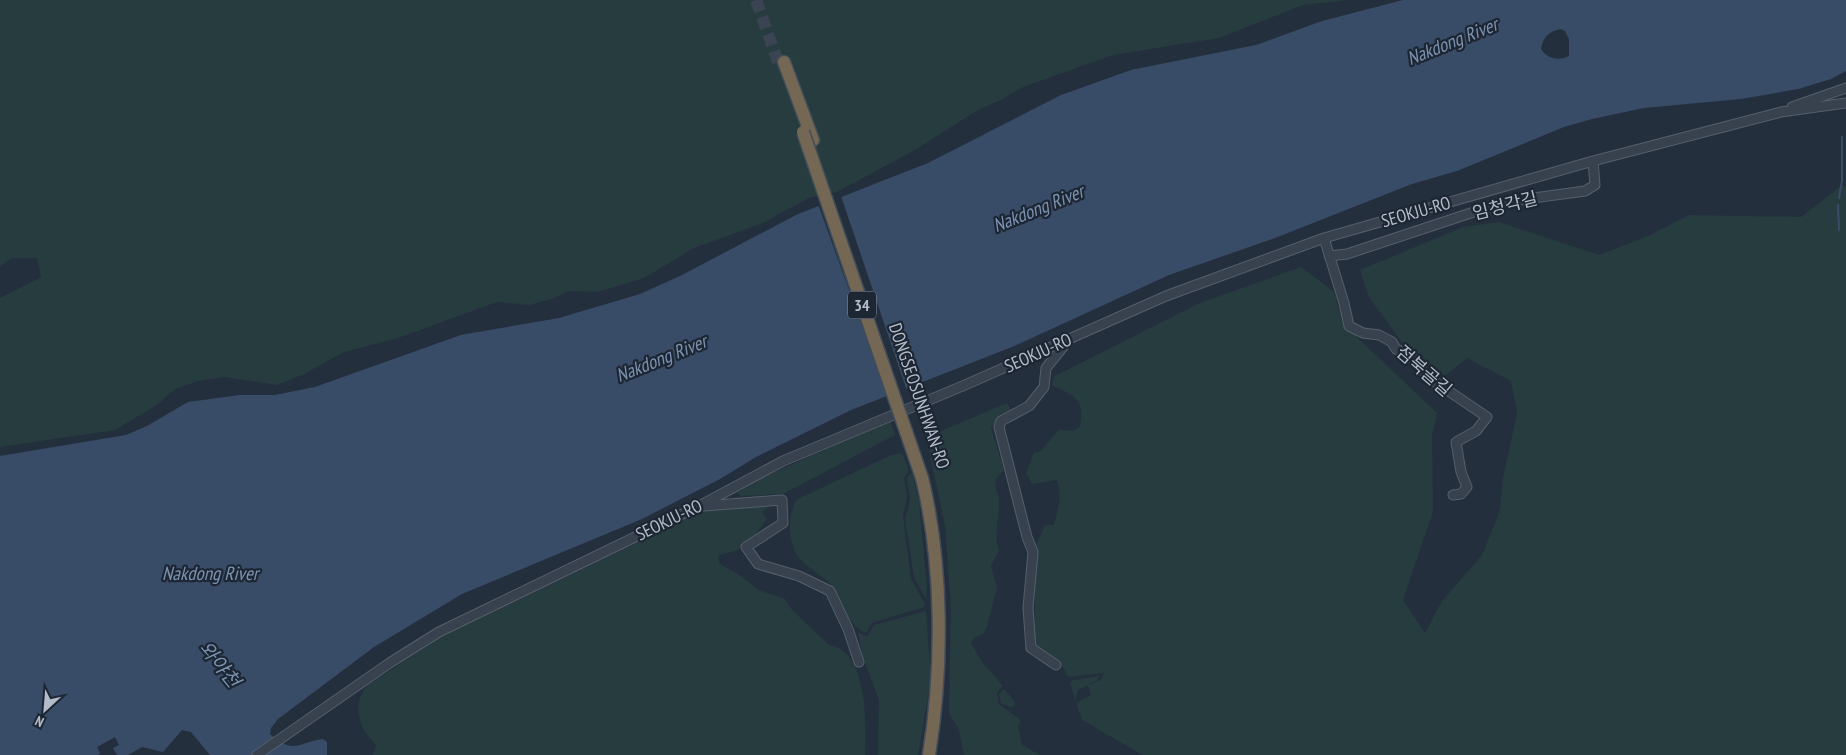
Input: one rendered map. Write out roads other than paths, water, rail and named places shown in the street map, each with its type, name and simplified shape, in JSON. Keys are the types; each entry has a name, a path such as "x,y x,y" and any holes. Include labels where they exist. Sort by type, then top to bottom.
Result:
{"highway":[{"name":"DONGSEOSUNHWAN-RO","path":"782,64 925,478 942,559 946,659 942,722 936,755"},
{"name":"DONGSEOSUNHWAN-RO","path":"925,478 932,524 938,662 929,755"}],"street":[{"path":"1781,112 1846,88"},
{"name":"SEOKJU-RO","path":"257,755 439,632 699,506 783,462 1069,340 1190,286 1324,238 1593,161 1781,112 1846,103"},
{"name":"임청각길","path":"1329,256 1347,254 1504,202 1585,190 1595,185 1593,161"},
{"name":"점북골길","path":"1324,238 1349,326 1362,333 1379,335 1392,342 1396,349 1409,354 1428,377 1487,417 1476,431 1456,442 1461,472 1467,487 1462,494 1453,494"},
{"path":"1056,666 1031,648 1028,608 1033,552 998,426 1001,421 1029,406 1044,387 1046,368 1069,340"},
{"path":"699,506 782,500 783,523 746,547 758,564 799,576 830,591 848,629 859,662"}],"water":[{"name":"Nakdong River","path":"1403,0 1846,0 1846,71 1831,79 1798,89 1741,99 1644,108 1564,127 1457,171 1412,184 1275,238 1169,275 1012,347 851,410 756,457 720,479 642,519 462,594 374,647 278,719 271,728 270,734 291,746 323,739 327,742 327,755 210,755 191,732 182,730 163,752 142,747 128,755 0,755 0,456 126,435 147,426 188,402 240,395 275,395 315,387 461,335 559,318 640,294 680,276 798,214 928,163 1061,95 1131,70 1256,45 1322,21","holes":["1557,30 1565,31 1569,39 1569,56 1557,59 1546,55 1541,49 1545,38"]}],"waterway":[{"path":"1839,198 1842,181 1842,137"},
{"path":"1838,205 1839,230"}],"tunnel":[{"path":"756,0 779,65"}],"water label":[{"name":"와야천","path":"220,664"}]}
